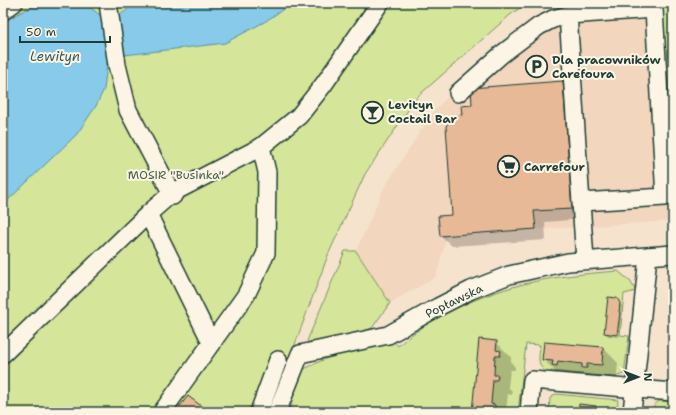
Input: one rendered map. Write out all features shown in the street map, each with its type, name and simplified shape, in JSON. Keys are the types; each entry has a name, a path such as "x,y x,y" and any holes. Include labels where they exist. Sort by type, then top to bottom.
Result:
{"street":[{"path":"3,11 14,3"},
{"path":"3,354 148,214 172,195 261,147 299,116 324,84 380,3"},
{"path":"108,6 117,65 128,110 172,195"},
{"path":"458,93 502,54 539,26 553,19 568,15 654,9 667,121 669,191 665,197 581,202"},
{"path":"568,15 585,260"},
{"path":"162,412 246,295 266,253 267,172 261,147"},
{"path":"148,214 212,344"},
{"name":"Popławska","path":"277,412 300,354 388,335 464,294 509,276 568,262 673,254"},
{"path":"632,412 648,256"},
{"path":"259,412 278,360"},
{"path":"529,412 532,380 673,392"}],"shaded area":[{"path":"558,3 673,3 673,221 447,235 436,277 390,303 356,251 384,188 432,113 477,67 520,29"}],"green space":[{"name":"MOSiR \"Businka\"","path":"3,3 527,3 510,15 417,97 365,174 328,255 270,412 3,412"},
{"path":"659,3 673,3 673,113 665,106"},
{"path":"345,251 356,251 390,303 372,328 331,343 311,344 307,341"},
{"path":"618,271 630,281 636,291 624,294 620,335 629,336 624,374 614,377 551,371 550,374 540,365 540,345 526,344 518,412 291,412 292,400 304,369 325,359 391,338 398,346 429,323 447,313 504,289 551,278"},
{"path":"556,394 618,400 617,412 549,412 550,398"},
{"path":"659,401 673,402 673,412 654,412 654,405"}],"water":[{"name":"Lewityn","path":"42,3 80,3 91,8 104,18 124,12 131,3 292,3 266,21 225,43 108,57 104,89 96,106 77,134 3,205 3,23 21,12"}],"building":[{"name":"Carrefour","path":"563,81 572,209 534,211 536,229 440,236 438,216 452,215 446,126 454,116 462,115 461,106 472,105 471,88"},
{"path":"608,297 617,298 620,303 617,335 604,333"},
{"path":"479,339 497,341 496,350 501,351 500,356 495,356 494,375 498,375 497,380 493,380 491,404 495,405 495,410 490,409 490,412 472,412"},
{"path":"544,342 603,347 602,365 587,364 587,368 582,368 582,364 558,361 557,366 552,365 553,361 542,360"},
{"path":"188,396 209,412 164,412 173,400 180,406"},
{"path":"579,404 596,406 595,412 578,412"}],"place":[{"name":"Dla pracowników Carefoura","path":"536,67"},
{"name":"Levityn Coctail Bar","path":"372,112"},
{"name":"Carrefour","path":"509,167"}]}
